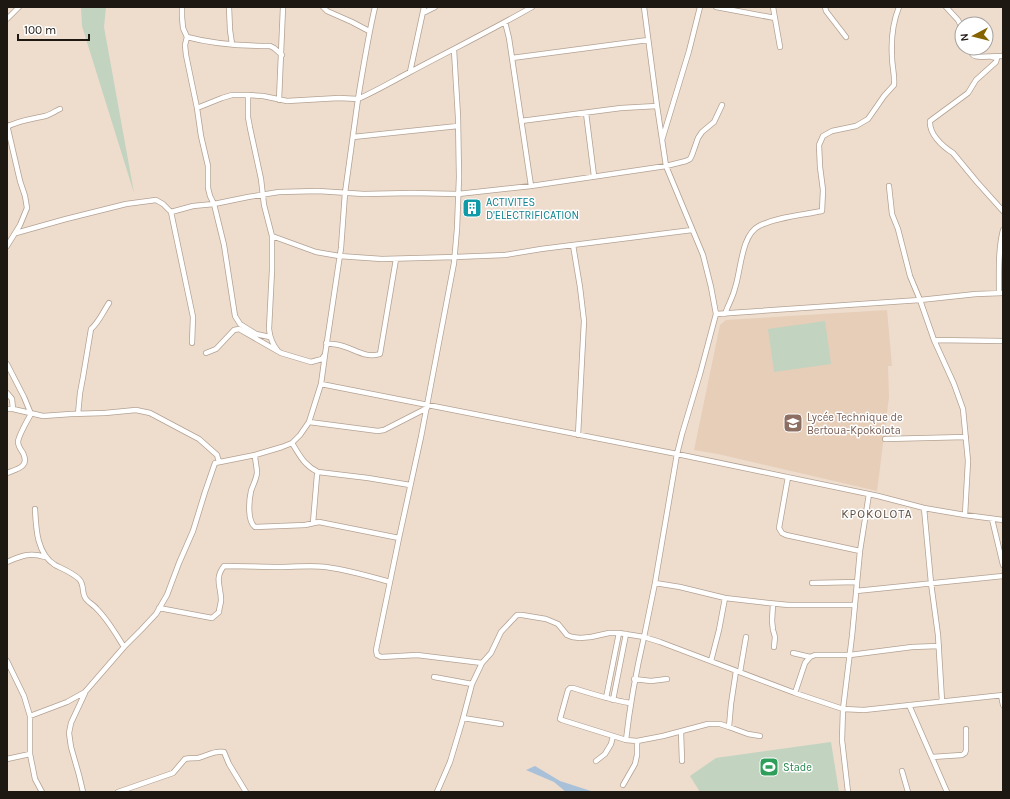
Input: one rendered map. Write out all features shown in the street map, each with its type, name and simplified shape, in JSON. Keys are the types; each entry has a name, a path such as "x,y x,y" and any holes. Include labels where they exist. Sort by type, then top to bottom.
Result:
{"street":[{"path":"7,19 19,7"},
{"path":"182,7 183,28 187,37 186,55 208,166 208,188 214,204 224,245 235,316 240,324 256,334 270,336"},
{"path":"229,7 232,44"},
{"path":"279,100 283,7"},
{"path":"323,7 327,11 352,22 369,32"},
{"path":"83,792 80,775 71,747 69,733 71,723 85,692 124,647 156,614 167,595 193,531 215,463 282,447 292,443 309,422 321,384 339,256 345,193 358,99 369,32 375,7"},
{"path":"410,72 424,7"},
{"path":"423,13 435,7"},
{"path":"197,108 227,96 263,96 287,101 339,98 358,99 377,91 531,7"},
{"path":"626,740 634,679 656,583 677,454 716,314 712,287 703,255 666,166 656,106 644,7"},
{"path":"662,142 690,52 700,7"},
{"path":"716,7 775,18"},
{"path":"774,7 780,47"},
{"path":"825,7 826,11 846,37"},
{"path":"725,314 736,286 746,242 752,231 758,226 774,220 822,211 823,190 819,145 823,136 832,131 856,126 868,119 884,96 894,86 892,56 893,34 899,7"},
{"path":"946,7 954,16"},
{"path":"505,22 512,58 531,186"},
{"path":"187,37 201,41 270,46 282,55"},
{"path":"512,58 648,40"},
{"path":"454,50 458,126 458,194 455,257 427,406 376,650 377,655 381,657 417,655 482,663"},
{"path":"975,56 1003,56"},
{"path":"992,57 997,58 996,62 976,80 968,93 930,121 930,126 934,136 948,150 953,152 1003,211"},
{"path":"248,95 249,122 261,179 264,204 272,236 269,329 273,345 278,351"},
{"path":"170,212 193,206 214,204 279,192 458,194 531,186 666,166 690,159 698,138 702,132 714,122 722,105"},
{"path":"521,121 621,108 656,106"},
{"path":"7,246 16,233 27,208 7,126 46,116 60,109"},
{"path":"586,113 594,176"},
{"path":"353,137 458,126"},
{"path":"889,186 892,214 898,229 910,276 934,340 954,384 963,409 968,461 965,515"},
{"path":"16,233 126,204 156,200 163,204 170,212 192,317 192,343"},
{"path":"272,236 316,252 339,256 396,259 505,255 692,230"},
{"path":"716,314 1001,293 1000,258 1003,230"},
{"path":"573,245 584,321 578,435"},
{"path":"326,343 339,345 364,354 380,354 396,259"},
{"path":"78,414 91,329 109,303"},
{"path":"206,353 216,349 234,330 239,329 281,353 311,362 322,359 325,355"},
{"path":"934,340 1003,341"},
{"path":"7,364 31,414 18,442 24,455 24,465 21,468 7,473"},
{"path":"321,384 677,454 869,494 924,508 1003,520"},
{"path":"7,392 12,399 13,409"},
{"path":"309,422 378,431 384,430 427,406"},
{"path":"7,409 43,416 105,414 136,410 150,413 199,439 217,455 219,462"},
{"path":"885,439 966,437"},
{"path":"292,443 302,461 318,472 410,485"},
{"path":"255,454 257,474 249,502 250,520 252,525 255,527 306,525 319,522 399,538"},
{"path":"313,523 318,472"},
{"path":"788,477 779,528 782,533 860,551"},
{"path":"848,792 842,740 843,709 860,551 869,494"},
{"path":"924,508 939,646 942,701"},
{"path":"35,509 37,531 45,557"},
{"path":"992,519 1003,565"},
{"path":"7,562 24,554 40,555 79,579 82,583 85,598 97,609 124,647"},
{"path":"159,608 212,618 219,612 221,599 218,582 220,572 224,566 325,567 353,572 390,582"},
{"path":"856,591 1003,576"},
{"path":"812,583 857,582"},
{"path":"656,583 726,598 773,604 855,605"},
{"path":"711,661 726,598"},
{"path":"773,604 772,622 775,637 774,647"},
{"path":"437,792 450,762 472,684 482,663 491,653 501,632 517,615 546,618 558,624 567,635 572,637 591,637 609,633 644,637 795,693 843,709 864,710 1002,695 1003,705"},
{"path":"606,698 619,633"},
{"path":"613,700 626,634"},
{"path":"729,727 730,704 746,637"},
{"path":"792,653 810,656 818,654 850,655 912,647 939,646"},
{"path":"795,693 805,663 810,656"},
{"path":"8,665 24,696 30,716 30,754 36,779 42,792"},
{"path":"434,677 472,684"},
{"path":"634,679 651,681 668,680"},
{"path":"630,703 613,700 570,688 568,690 560,719 591,730 626,740 637,741 681,732 708,724 720,724 748,734 760,736"},
{"path":"30,716 67,702 85,692"},
{"path":"909,705 947,792"},
{"path":"463,718 500,724"},
{"path":"932,757 965,753 966,729"},
{"path":"681,732 682,761"},
{"path":"596,761 605,754 611,744 613,736"},
{"path":"623,785 635,764 637,755 637,741"},
{"path":"118,792 173,773 185,759 197,758 209,753 222,751 226,755 229,764 246,792"},
{"path":"7,759 30,754"},
{"path":"902,771 908,792"}],"shaded area":[{"name":"Lycée Technique de Bertoua-Kpokolota","path":"887,310 892,366 888,366 889,397 877,491 718,454 694,450 720,325 726,320"}],"green space":[{"path":"81,7 106,7 104,27 134,193 82,26"},
{"path":"825,321 831,364 774,372 768,329"},
{"name":"Stade","path":"831,742 839,792 700,792 690,776 716,758"}],"water":[{"path":"535,766 560,781 594,792 566,792 554,782 526,770"}],"place":[{"name":"ACTIVITES D'ELECTRIFICATION","path":"472,208"},
{"name":"Lycée Technique de Bertoua-Kpokolota","path":"793,423"},
{"name":"Stade","path":"769,767"}],"district":[{"name":"KPOKOLOTA","path":"877,514"}]}
